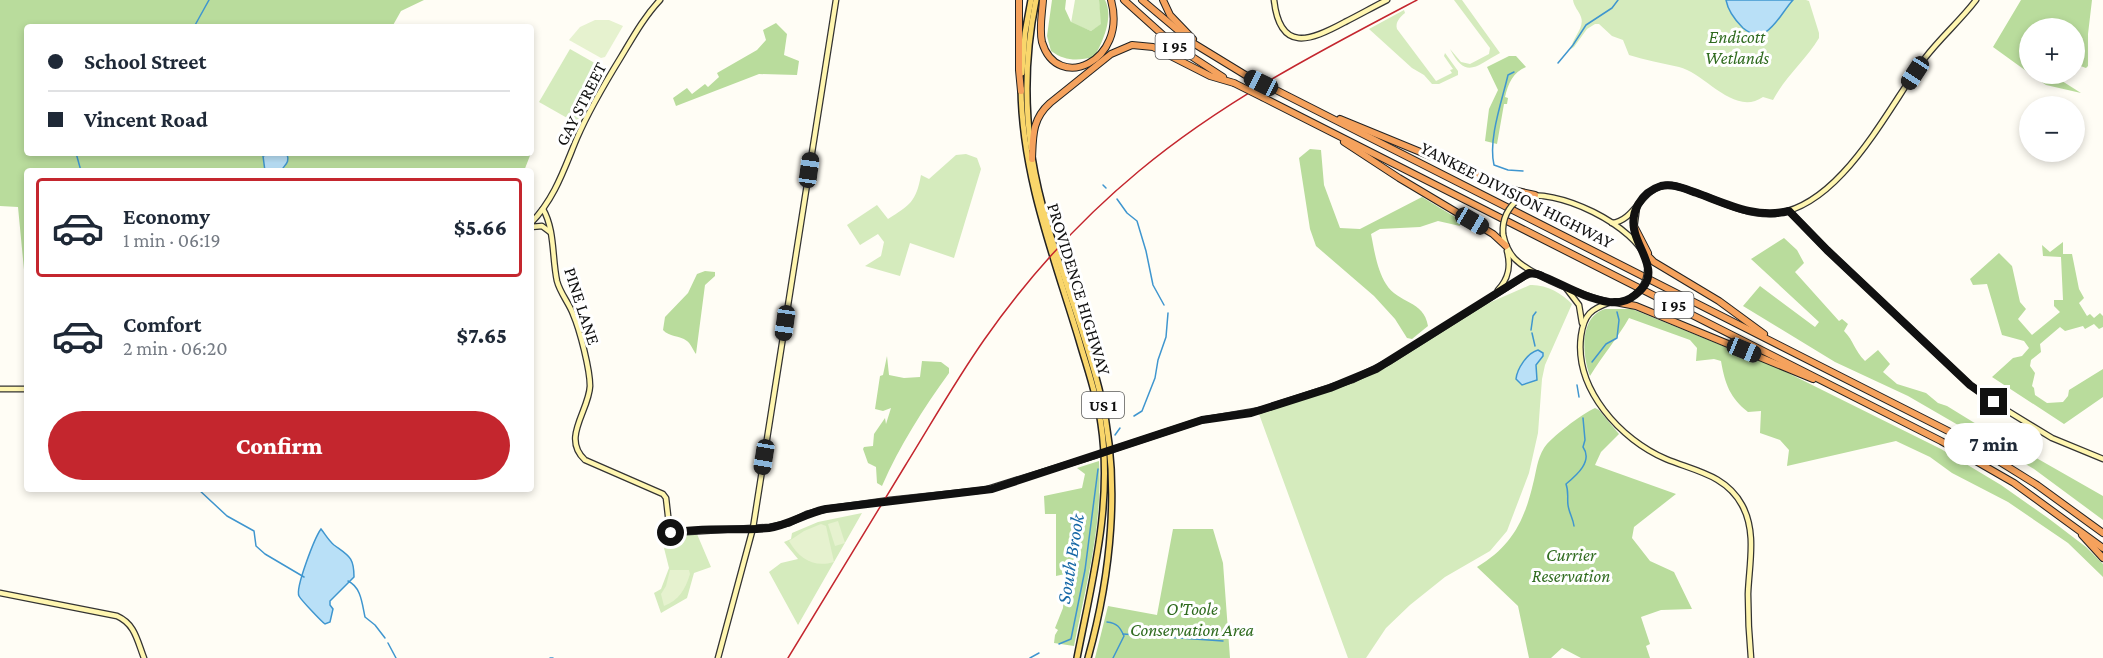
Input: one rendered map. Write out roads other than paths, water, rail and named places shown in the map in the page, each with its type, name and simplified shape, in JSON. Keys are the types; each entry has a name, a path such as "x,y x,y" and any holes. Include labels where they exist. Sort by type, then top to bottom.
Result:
{"highway":[{"path":"1019,0 1019,70 1022,91"},
{"path":"1043,0 1041,30 1044,47 1057,62 1076,67 1096,60 1108,43 1114,22 1111,0"},
{"name":"YANKEE DIVISION HIGHWAY","path":"1124,0 1174,45 1203,65 1973,459 2014,483 2103,548"},
{"name":"YANKEE DIVISION HIGHWAY","path":"1142,0 1201,49 1247,76 1929,421 1982,450 2054,496 2103,533"},
{"path":"1163,0 1170,15 1201,49"},
{"name":"US 1","path":"1032,159 1033,128 1040,112 1119,49 1136,44 1153,47 1210,76 1234,82"},
{"path":"1325,115 1353,123 1383,138 1513,190 1534,195"},
{"path":"1332,132 1399,178 1491,232 1506,247"},
{"path":"1634,226 1649,254 1659,264"},
{"path":"1643,251 1659,264 1723,304 1773,342"},
{"path":"1613,302 1639,307 1800,375 1831,385"},
{"path":"2076,527 2103,558"}],"main road":[{"name":"GAY STREET","path":"534,221 561,179 577,138 595,102 639,27 660,0"},
{"path":"718,658 753,528 836,0"},
{"name":"PROVIDENCE HIGHWAY","path":"1030,0 1023,48 1024,138 1033,187 1090,376 1102,430 1105,465 1100,535 1077,658"},
{"name":"PROVIDENCE HIGHWAY","path":"1036,0 1030,34 1027,76 1032,159 1043,206 1097,382 1107,428 1110,463 1108,562 1102,602 1088,658"},
{"path":"1274,0 1277,18 1283,29 1297,38 1311,39 1387,0"},
{"path":"1612,223 1623,219 1655,189 1668,185 1756,213 1773,214 1806,204 1826,189 1862,153 1923,60 1976,0"},
{"path":"1491,297 1503,285 1508,275 1509,264 1503,223 1506,215 1520,198 1534,195 1568,202 1612,223 1643,251"},
{"path":"1582,328 1592,310 1629,299 1644,285 1647,262 1634,226 1635,211 1639,202"},
{"name":"PINE LANE","path":"543,209 551,233 557,281 575,318 590,375 588,399 575,434 579,453 585,460 659,491 666,498 669,532 753,528"},
{"path":"1789,211 1970,385 2052,438 2103,459"},
{"path":"534,225 544,227 551,233"},
{"path":"1506,247 1518,262 1541,275 1563,286 1613,302"},
{"path":"753,528 783,525 807,514 832,508 992,489 1202,420 1261,410 1352,380 1390,361 1528,274 1541,275"},
{"path":"1563,286 1573,295 1579,305 1582,328 1580,353 1585,374 1599,401 1614,421 1629,436 1652,452 1706,472 1721,481 1742,503 1750,529 1748,610 1751,658"},
{"path":"0,389 24,389"},
{"path":"0,592 117,616 128,621 133,628 144,658"},
{"path":"1088,598 1102,602"}],"water":[{"path":"1726,0 1793,0 1772,27 1759,34 1751,33 1740,25 1730,12"},
{"path":"263,156 288,156 283,168 265,168"},
{"path":"1565,214 1596,229 1598,235 1592,236 1560,221 1560,215"},
{"path":"1538,350 1543,353 1543,356 1536,365 1537,380 1522,385 1516,379 1518,371 1526,358"},
{"path":"321,529 332,543 350,558 354,570 354,577 330,601 333,609 330,622 325,624 299,596 306,562"}],"waterway":[{"path":"196,24 209,0"},
{"path":"1558,63 1586,25 1612,8 1618,0"},
{"path":"1514,72 1508,75 1499,108 1494,132 1493,155 1494,165 1508,170 1523,171"},
{"path":"77,156 80,168"},
{"name":"South Brook","path":"1103,185 1106,188"},
{"name":"South Brook","path":"1117,199 1127,213 1137,221 1153,285 1164,305"},
{"path":"1531,330 1533,316 1536,312"},
{"path":"1592,362 1606,344 1617,338 1619,320 1617,312"},
{"name":"South Brook","path":"1134,416 1142,411 1155,378 1166,337 1168,313"},
{"path":"1532,333 1535,346"},
{"path":"1577,385 1579,397"},
{"path":"1574,526 1566,484 1579,472 1585,462 1583,418"},
{"name":"South Brook","path":"1115,435 1120,428"},
{"name":"South Brook","path":"1059,644 1071,639 1085,570 1098,469"},
{"path":"201,492 227,516 254,531 256,546 265,554 304,577"},
{"path":"348,581 358,591 365,617 385,638"},
{"path":"1107,622 1118,626 1124,636 1113,658"},
{"path":"1123,634 1223,641"},
{"path":"388,643 396,658"},
{"name":"South Brook","path":"1030,658 1039,653"}],"railway":[{"path":"788,658 974,355 1018,294 1076,229 1139,171 1204,122 1273,78 1417,0"}],"park label":[{"name":"Endicott Wetlands","path":"1737,47"},
{"name":"Currier Reservation","path":"1571,565"},
{"name":"O'Toole Conservation Area","path":"1192,619"}]}
